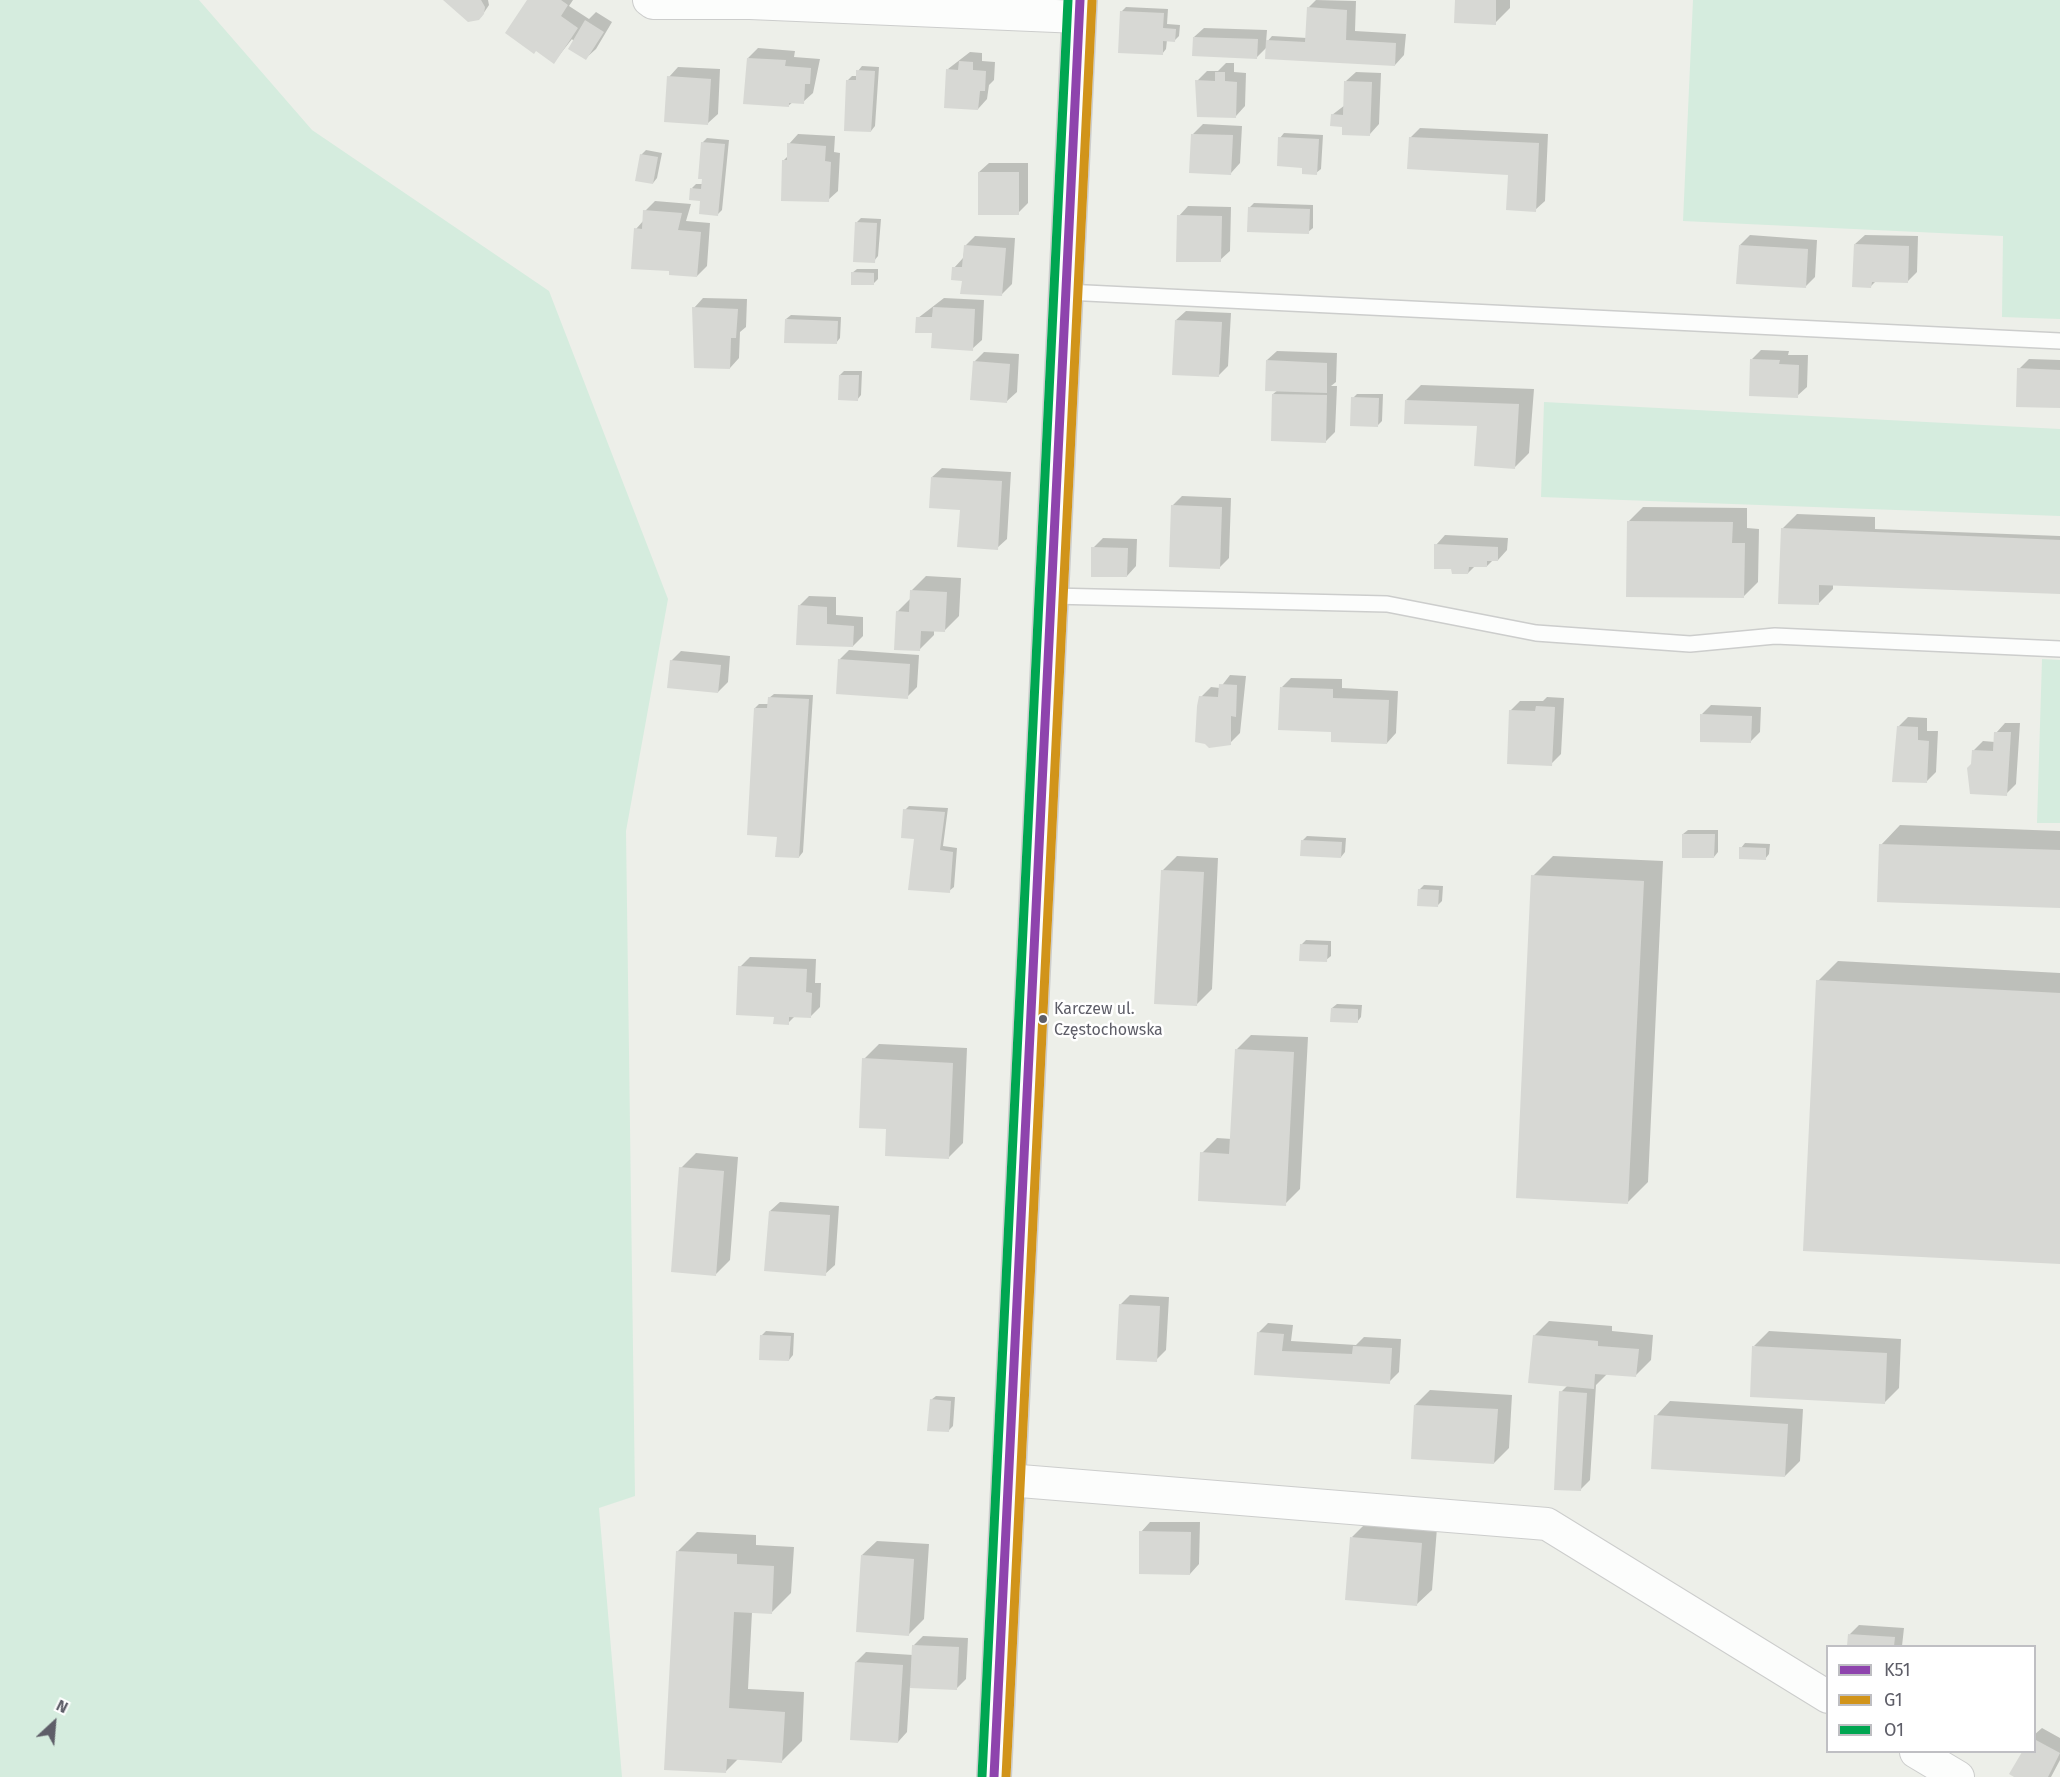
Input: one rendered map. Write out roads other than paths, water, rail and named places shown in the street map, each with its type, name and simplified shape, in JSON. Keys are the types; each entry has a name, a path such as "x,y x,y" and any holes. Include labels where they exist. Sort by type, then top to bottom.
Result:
{"main road":[{"path":"994,1777 1080,9"}],"street":[{"path":"649,0 653,3 750,1 1080,9"},
{"path":"1008,1480 1547,1524 1826,1696"},
{"path":"1919,1753 1958,1777"}],"lane":[{"path":"1066,292 2060,341"},
{"path":"1052,596 1387,604 1536,633 1690,644 1775,636 2060,649"}],"place":[{"name":"Karczew ul. Częstochowska","path":"1043,1019"}]}
